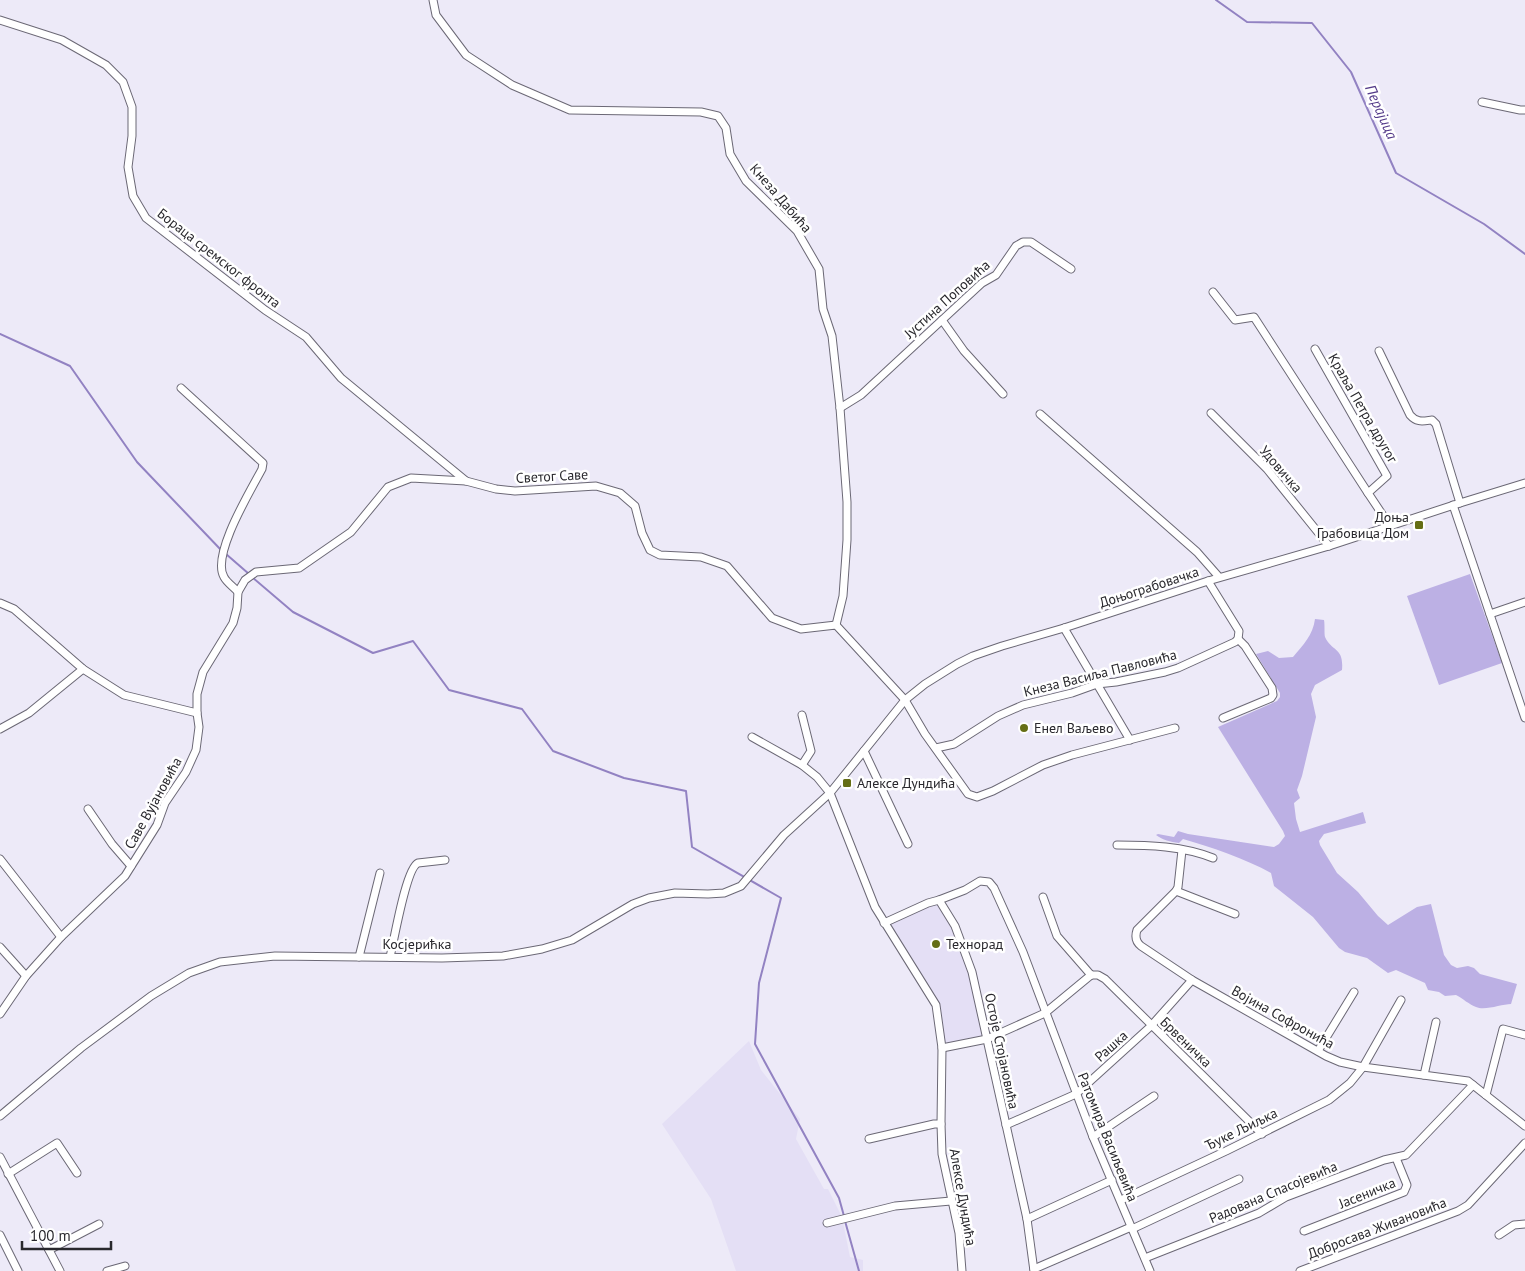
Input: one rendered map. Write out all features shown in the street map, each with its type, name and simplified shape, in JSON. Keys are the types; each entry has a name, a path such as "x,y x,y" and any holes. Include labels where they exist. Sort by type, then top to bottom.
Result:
{"street":[{"name":"Кнеза Дабића","path":"433,0 436,15 466,55 512,85 570,110 701,112 718,116 726,128 730,154 746,181 796,231 819,269 823,309 832,336 840,408 847,502 847,540 843,596 836,625"},
{"name":"Бораца сремског фронта","path":"0,20 62,40 106,65 123,82 132,107 132,136 128,167 133,196 146,218 265,310 306,337 341,378 466,481"},
{"path":"1482,102 1525,110"},
{"name":"Јустина Поповића","path":"840,408 861,395 982,284 996,275 1016,246 1023,242 1031,242 1071,269"},
{"path":"1213,292 1235,320 1254,317 1390,526"},
{"path":"942,320 964,351 1003,394"},
{"name":"Краља Петра другог","path":"1314,349 1387,476 1368,493"},
{"path":"1379,351 1410,415 1414,420 1432,420 1436,424 1457,504 1490,614 1525,718"},
{"path":"180,388 263,463 262,469 244,501 222,557 221,565 224,577 238,592"},
{"name":"Удовичка","path":"1211,413 1267,469 1329,546"},
{"path":"1040,414 1196,552 1219,577"},
{"name":"Светог Саве","path":"256,572 299,568 351,532 388,487 411,478 466,481 496,489 515,491 596,486 620,493 634,506 642,533 650,550 660,555 702,557 727,566 772,618 801,628 836,625"},
{"name":"Доњограбовачка","path":"830,793 905,700 942,673 973,656 1208,580 1329,546 1525,484"},
{"name":"Саве Вујановића","path":"0,1014 26,976 61,937 125,876 157,826 165,802 186,772 196,750 199,727 197,694 203,672 233,624 238,592 244,580 256,572"},
{"path":"1208,580 1238,631 1238,639 1245,646 1272,688 1273,695 1271,698 1224,718"},
{"path":"1490,614 1525,602"},
{"path":"0,603 14,609 83,669 124,695 197,713"},
{"path":"836,625 905,700 925,734 968,794 974,797 993,791 1043,764 1176,728"},
{"path":"1064,628 1130,740"},
{"name":"Кнеза Васиља Павловића","path":"936,748 954,744 1012,709 1072,693 1097,684 1116,682 1178,668 1226,647 1238,639"},
{"path":"0,729 29,713 83,669"},
{"path":"802,715 811,752 802,765"},
{"path":"1116,743 1121,724"},
{"path":"752,737 802,765 817,777 830,793"},
{"path":"864,751 908,844"},
{"name":"Косјерићка","path":"0,1116 81,1048 151,996 189,974 220,962 275,956 503,956 542,950 572,940 633,904 649,898 675,894 724,893 741,886 784,835 830,793"},
{"name":"Алексе Дундића","path":"830,793 867,889 884,923 936,1004 942,1048 942,1154 959,1233 962,1271"},
{"path":"88,809 112,844 131,866"},
{"path":"1117,845 1151,845 1196,851 1213,858"},
{"path":"1182,850 1179,883 1176,891 1235,914"},
{"path":"0,859 61,937"},
{"path":"390,957 406,888 414,865 446,860"},
{"path":"359,957 380,873"},
{"name":"Ратомира Васиљевића","path":"939,900 965,890 980,881 989,882 992,885 1023,952 1076,1094 1150,1271"},
{"name":"Војина Софронића","path":"1176,891 1138,930 1137,942 1141,946 1192,980 1340,1062 1363,1067 1462,1080 1473,1085 1525,1126"},
{"path":"942,1048 988,1040 1045,1013 1091,975 1057,936 1043,897"},
{"path":"884,923 928,902 939,900"},
{"name":"Остоје Стојановића","path":"939,900 955,926 972,972 1027,1219 1034,1270"},
{"path":"0,946 26,976"},
{"name":"Брвеничка","path":"1091,975 1098,975 1105,979 1262,1134"},
{"name":"Рашка","path":"1006,1125 1076,1094 1151,1026 1192,980"},
{"path":"1318,1051 1354,992"},
{"name":"Ђуке Љиљка","path":"1121,1200 1262,1134 1329,1100 1350,1083 1363,1067 1401,1000"},
{"path":"1424,1075 1436,1022"},
{"path":"1486,1095 1503,1029 1525,1035"},
{"name":"Радована Спасојевића","path":"1145,1258 1259,1213 1286,1197 1384,1160 1406,1155 1473,1085"},
{"path":"1093,1136 1154,1096"},
{"path":"868,1139 941,1124"},
{"path":"8,1174 57,1143 77,1173"},
{"name":"Добросава Живановића","path":"1300,1271 1458,1211 1468,1205 1525,1143"},
{"path":"0,1157 60,1271"},
{"name":"Јасеничка","path":"1304,1231 1404,1192 1407,1185 1396,1158"},
{"path":"1034,1270 1239,1179"},
{"path":"1027,1219 1112,1180"},
{"path":"827,1223 895,1206 951,1202"},
{"path":"49,1250 99,1224"},
{"path":"1499,1235 1514,1225 1525,1224"},
{"path":"0,1235 18,1271"},
{"path":"107,1271 125,1266"}],"shaded area":[{"path":"1470,574 1502,663 1439,685 1407,596"},
{"path":"1315,619 1324,620 1325,637 1339,653 1342,670 1315,685 1311,694 1316,717 1297,790 1300,798 1294,803 1300,832 1363,812 1366,823 1324,834 1319,841 1337,873 1358,892 1388,925 1417,907 1431,904 1444,955 1451,965 1457,968 1468,966 1474,968 1480,974 1517,984 1511,1004 1489,1008 1476,1007 1456,995 1445,996 1439,992 1428,990 1425,983 1396,970 1388,973 1367,958 1345,952 1339,948 1313,917 1274,886 1271,873 1240,858 1205,846 1183,839 1179,843 1173,842 1156,835 1174,837 1178,831 1274,847 1285,836 1218,727 1277,701 1280,693 1256,654 1268,651 1279,658 1293,657 1310,635"},
{"path":"939,900 961,941 987,1039 942,1048 938,1015 884,923"},
{"path":"749,1041 761,1070 800,1119 796,1139 824,1189 828,1189 842,1217 850,1257 863,1260 863,1271 736,1271 711,1199 662,1124"}],"waterway":[{"name":"Перајица","path":"1216,0 1247,22 1312,23 1351,72 1396,173 1484,224 1525,254"},
{"path":"0,334 70,366 137,462 222,551"},
{"path":"226,554 249,574"},
{"path":"252,577 293,612 373,653 413,641 449,690 522,709 553,751 624,778 686,791 692,847 781,898 759,983 755,1044 839,1198 844,1216"},
{"path":"845,1221 859,1271"}],"place":[{"name":"Доња Грабовица Дом","path":"1419,525"},
{"name":"Енел Ваљево","path":"1024,728"},
{"name":"Алексе Дундића","path":"847,783"},
{"name":"Технорад","path":"936,944"}]}
